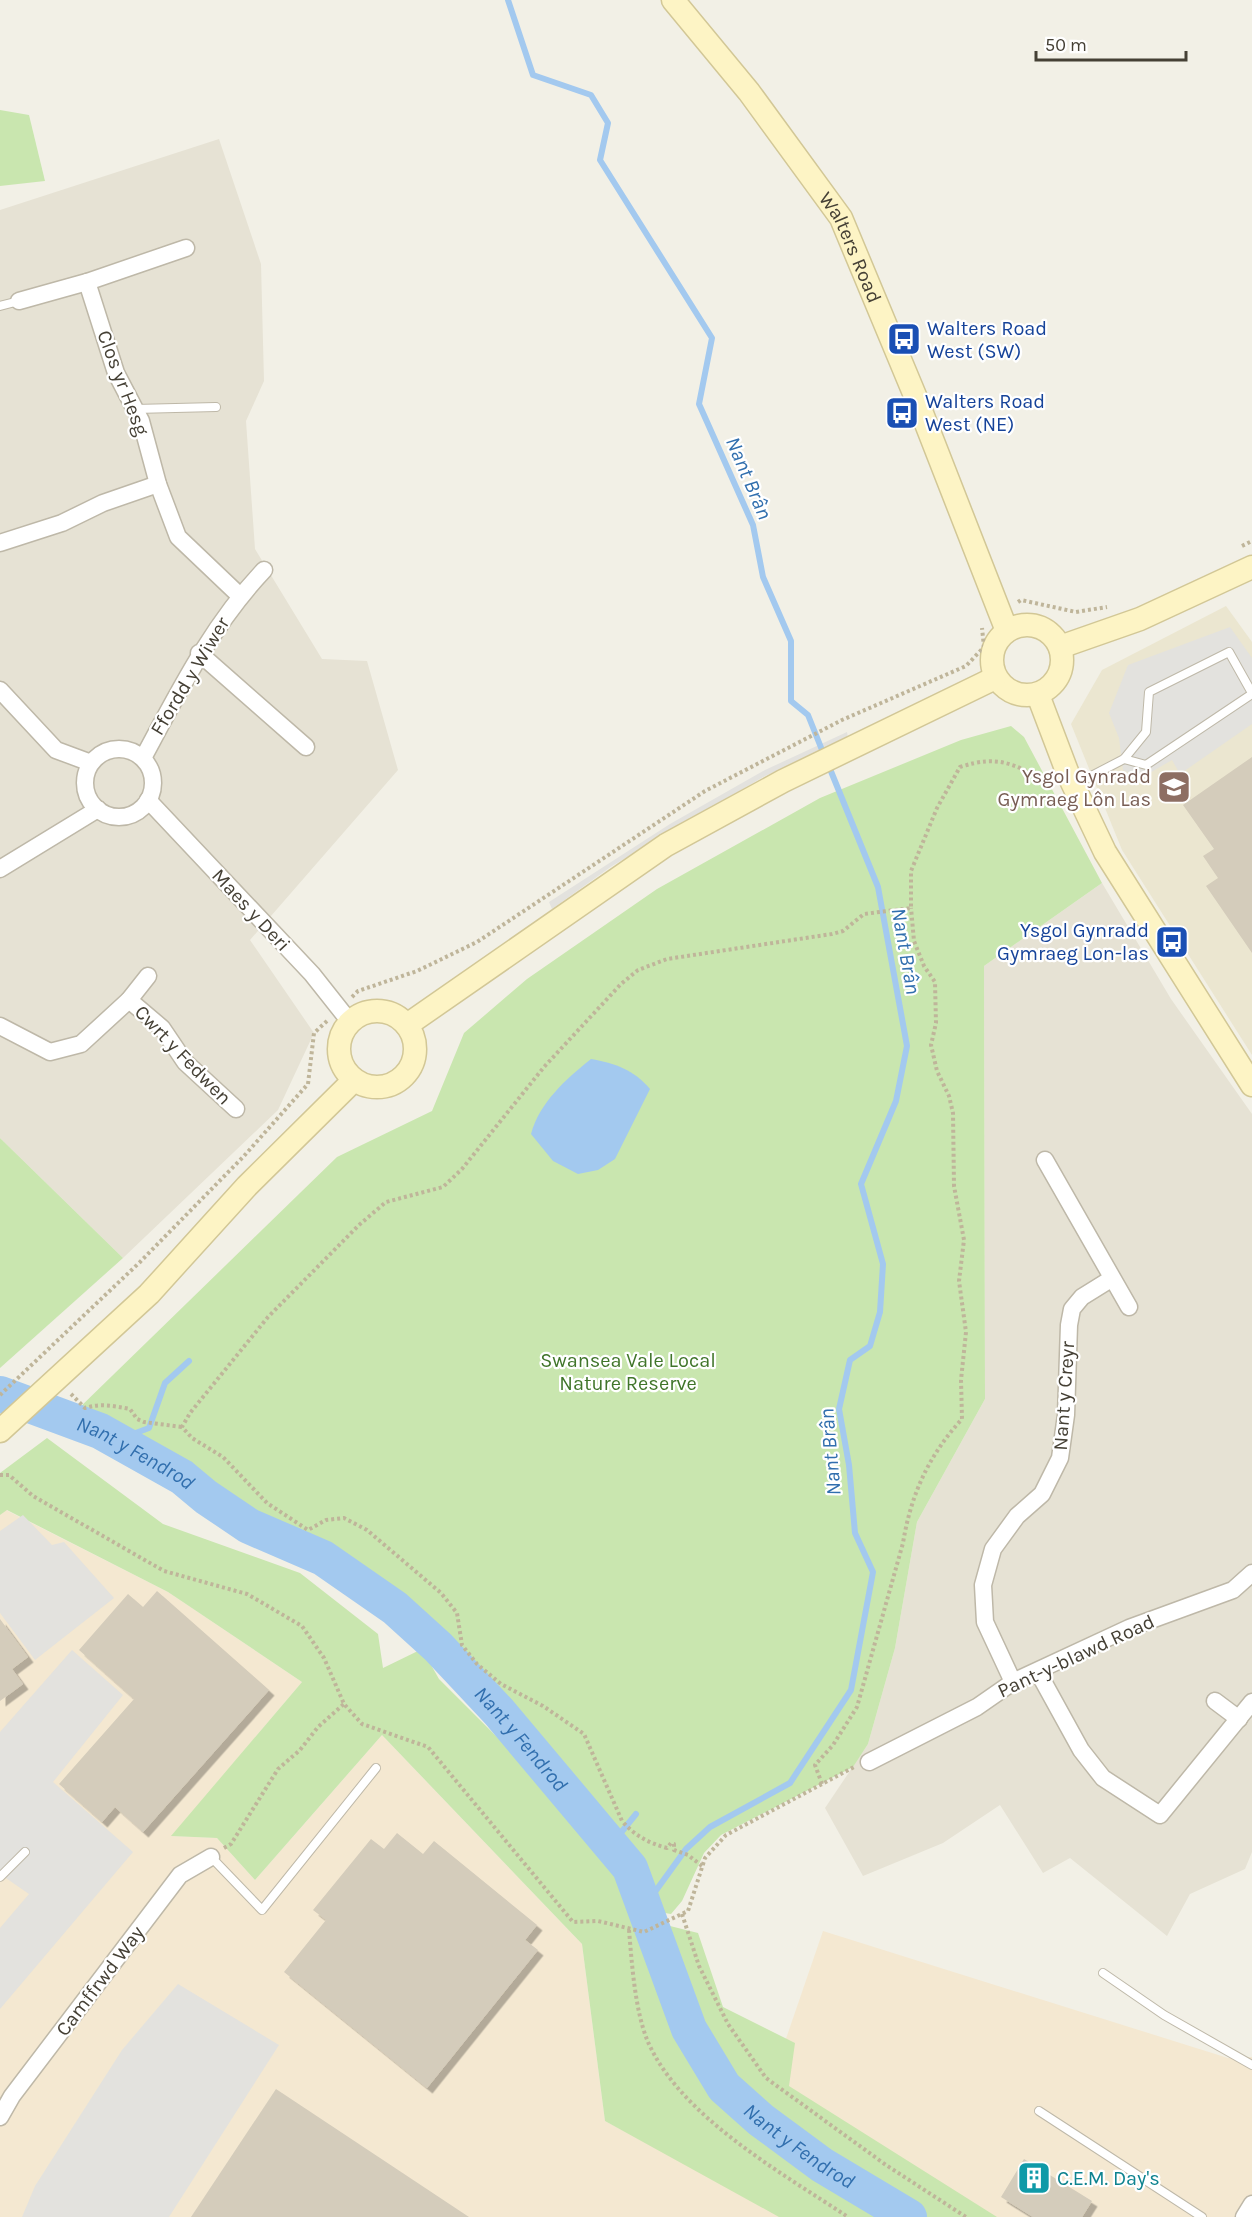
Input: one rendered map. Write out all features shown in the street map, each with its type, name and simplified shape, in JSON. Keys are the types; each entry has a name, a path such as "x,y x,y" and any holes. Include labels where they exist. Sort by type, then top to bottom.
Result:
{"main road":[{"name":"Walters Road","path":"673,0 749,92 841,218 916,398 1007,631"},
{"path":"1060,647 1140,619 1252,567"},
{"path":"1031,625 1048,632 1060,647 1063,661 1059,676 1050,688 1038,695 1014,694 995,678 992,652 998,640 1007,631 1018,626 1031,625"},
{"path":"407,1025 666,845 783,781 995,678"},
{"path":"1038,695 1071,780 1105,852 1252,1085"},
{"path":"379,1011 399,1018 407,1025 414,1037 416,1051 413,1064 405,1076 394,1084 381,1088 367,1086 354,1080 341,1063 339,1052 340,1041 350,1022 359,1016 379,1011"},
{"path":"6,1426 149,1294 247,1186 354,1080"}],"street":[{"path":"19,301 87,282 186,248"},
{"name":"Clos yr Hesg","path":"87,282 116,373 141,421 158,484 178,537 240,596"},
{"path":"0,543 62,524 103,503 158,484"},
{"name":"Ffordd y Wiwer","path":"143,758 199,653 240,596 264,570"},
{"path":"199,653 306,747"},
{"path":"0,690 56,750 91,763"},
{"path":"115,749 130,750 143,758 153,776 152,795 141,810 128,816 111,816 98,809 88,797 85,781 91,763 102,753 115,749"},
{"name":"Maes y Deri","path":"148,800 312,974 350,1022"},
{"path":"0,869 98,809"},
{"path":"0,1026 50,1052 81,1044 129,1000 148,976"},
{"name":"Cwrt y Fedwen","path":"129,1000 162,1028 185,1062 236,1109"},
{"path":"1045,1160 1129,1307"},
{"name":"Nant y Creyr","path":"1013,1682 985,1622 983,1585 993,1549 1017,1516 1042,1494 1060,1458 1066,1415 1068,1324 1072,1309 1082,1297 1111,1279"},
{"name":"Pant-y-blawd Road","path":"869,1762 977,1707 1013,1682 1129,1628 1233,1590 1252,1573"},
{"path":"1038,1672 1081,1750 1103,1778 1160,1815 1252,1702"},
{"path":"1215,1701 1239,1719"},
{"name":"Camffrwd Way","path":"0,2117 12,2096 180,1875 212,1857"},
{"path":"1244,2217 1252,2204"}],"lane":[{"path":"0,306 19,301"},
{"path":"134,409 216,407"},
{"path":"1071,780 1124,759 1146,732 1149,692 1229,652 1252,693 1146,765 1124,759"},
{"path":"212,1857 262,1910 376,1768"},
{"path":"0,1877 25,1852"},
{"path":"1103,1973 1164,2016 1252,2065"},
{"path":"1039,2111 1202,2217"}],"path":[{"path":"822,1784 815,1765 833,1745 857,1707 903,1543 907,1517 934,1453 962,1419 961,1380 966,1332 959,1281 964,1240 954,1186 953,1113 949,1096 936,1071 931,1045 936,1023 935,982 924,966 914,941 911,871 937,808 960,766 978,761 1002,760 1050,782 1071,780"},
{"path":"182,1427 190,1413 268,1317 325,1256 386,1202 443,1187 462,1169 544,1067 621,984 638,970 668,959 832,934 843,931 864,914 911,908"},
{"path":"0,1395 23,1371"},
{"path":"53,1385 85,1408 102,1404 130,1409 137,1419 148,1423 182,1427 192,1438 223,1456 267,1503 289,1520 308,1530 326,1520 344,1518 367,1530 441,1593 456,1613 462,1645 477,1664 501,1684 543,1706 584,1734 622,1821 628,1828 640,1838 658,1846 667,1848 671,1843 674,1844 674,1850 688,1855 702,1866"},
{"path":"0,1475 9,1475 33,1496 164,1571 247,1594 302,1626 324,1658 344,1704 362,1724 428,1747 438,1762 573,1922 598,1921 644,1932 666,1923 688,1911 705,1858 726,1835 869,1762"},
{"path":"212,1857 231,1844 279,1769 300,1750 318,1727 344,1704"},
{"path":"682,1914 699,1965 728,2024 766,2078 886,2165 966,2217"},
{"path":"629,1930 634,1977 647,2040 659,2064 698,2108 737,2142 848,2217"}],"shaded area":[{"path":"219,139 261,264 264,381 246,421 255,549 322,659 367,661 398,770 250,940 314,1033 278,1110 123,1258 0,1138 0,210"},
{"name":"Ysgol Gynradd Gymraeg Lôn Las","path":"1226,606 1252,642 1252,1055 1122,850 1071,724 1102,670"},
{"path":"1230,627 1252,658 1252,724 1180,774 1172,760 1141,778 1123,770 1119,738 1109,713 1128,665"},
{"path":"847,732 848,738 765,776 612,866 552,909 549,902 670,824 765,770"},
{"path":"1102,883 1171,999 1252,1114 1252,1852 1245,1869 1190,1894 1167,1936 1070,1858 1043,1873 1000,1805 943,1843 863,1876 825,1808 868,1744 895,1648 917,1522 985,1399 984,966"},
{"path":"6,1510 168,1592 302,1682 172,1836 217,1838 255,1880 382,1735 582,1944 605,2121 734,2190 823,1931 1228,2058 1252,2057 1252,2217 0,2217 0,1515"},
{"path":"23,1515 52,1545 64,1542 114,1598 35,1660 0,1613 0,1531"},
{"path":"72,1650 123,1695 53,1782 133,1852 0,2009 0,1928 29,1894 0,1874 0,1732"},
{"path":"178,1984 279,2045 169,2217 22,2217 35,2186 122,2050"}],"green space":[{"path":"0,110 29,115 45,181 0,186"},
{"name":"Swansea Vale Local Nature Reserve","path":"1011,726 1024,737 1102,883 984,966 985,1399 917,1522 895,1648 868,1744 853,1767 721,1835 704,1853 682,1901 671,1914 652,1911 632,1864 486,1692 422,1625 362,1576 295,1536 247,1516 189,1475 126,1437 75,1412 337,1157 432,1111 464,1033 527,979 657,889 820,798 961,740"},
{"path":"0,1138 123,1258 0,1368"},
{"path":"47,1438 163,1524 300,1573 378,1634 383,1668 422,1649 439,1679 588,1828 630,1884 642,1919 698,1933 723,2007 795,2043 789,2086 997,2217 779,2217 605,2121 582,1944 382,1735 255,1880 217,1838 171,1836 302,1682 168,1592 7,1510 0,1515 0,1473"}],"water":[{"path":"591,1059 624,1068 650,1089 615,1159 598,1170 578,1174 553,1161 531,1134 540,1112 555,1092"}],"building":[{"path":"1252,757 1252,953 1206,886 1218,878 1203,856 1214,849 1183,805"},
{"path":"157,1591 269,1690 143,1832 115,1807 102,1822 59,1784 134,1699 79,1650 128,1594 143,1607"},
{"path":"0,1619 28,1657 12,1669 23,1684 0,1701"},
{"path":"397,1833 423,1854 434,1841 537,1925 525,1940 538,1950 427,2088 284,1972 326,1920 313,1910 371,1839 384,1849"},
{"path":"276,2089 469,2217 191,2217"},
{"name":"C.E.M. Day's","path":"1024,2159 1092,2201 1082,2217 1033,2217 1001,2197"}],"waterway":[{"name":"Nant Brân","path":"508,0 533,75 591,95 608,123 600,160 712,338 699,404 753,525 763,577 791,641 791,701 808,715 824,755"},
{"name":"Nant Brân","path":"648,1914 652,1896 686,1849 710,1827 790,1783 851,1690 873,1572 855,1533 849,1465 839,1409 850,1360 870,1346 880,1312 883,1264 861,1184 896,1101 907,1046 878,887 828,764"},
{"path":"117,1440 149,1428 165,1383 189,1361"},
{"name":"Nant y Fendrod","path":"0,1394 100,1431 182,1477 206,1497 249,1526 323,1558 395,1608 438,1647 499,1712 630,1868 689,2029 724,2087 761,2120 822,2165 909,2217"},
{"path":"196,1505 206,1497"},
{"path":"611,1845 636,1814"}],"place":[{"name":"Walters Road West (SW)","path":"904,339"},
{"name":"Walters Road West (NE)","path":"902,413"},
{"name":"Ysgol Gynradd Gymraeg Lôn Las","path":"1174,787"},
{"name":"Ysgol Gynradd Gymraeg Lon-las","path":"1172,942"},
{"name":"C.E.M. Day's","path":"1034,2178"}]}
